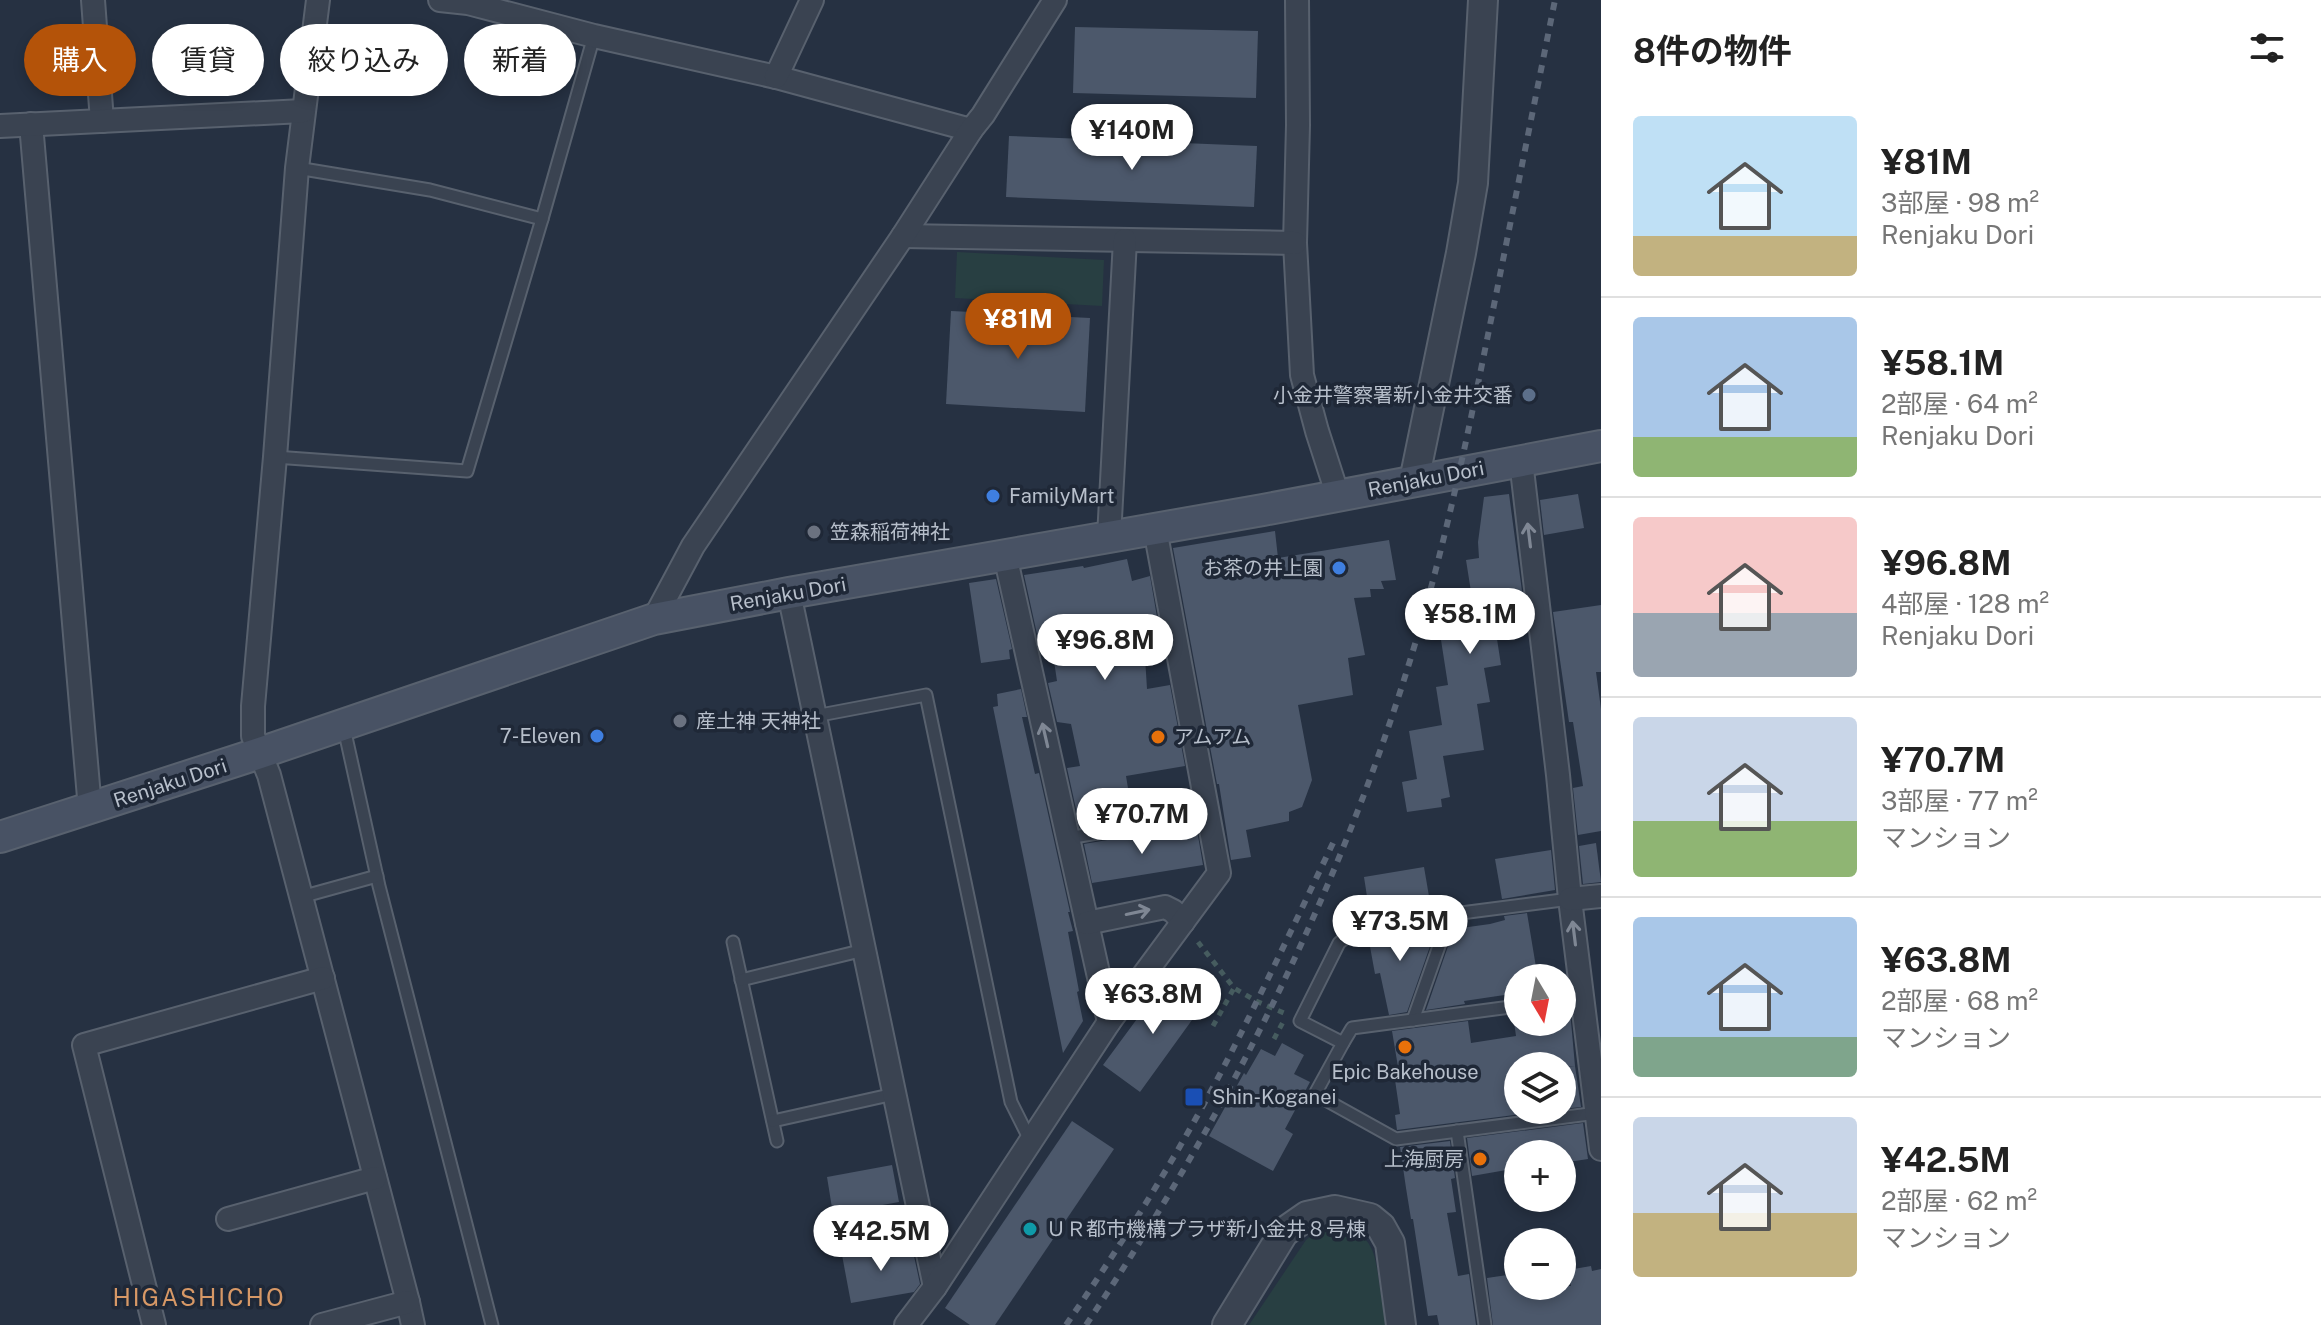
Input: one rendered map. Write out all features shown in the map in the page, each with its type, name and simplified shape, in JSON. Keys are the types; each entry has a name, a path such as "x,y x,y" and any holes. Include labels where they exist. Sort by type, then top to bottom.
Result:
{"main road":[{"name":"Renjaku Dori","path":"0,837 260,753 654,619 1601,446"}],"street":[{"path":"93,0 102,121"},
{"path":"318,0 297,168 253,736 269,775 413,1325"},
{"path":"440,0 468,3 594,36 776,77 971,130"},
{"path":"776,77 812,0"},
{"path":"654,619 693,546 903,236 1055,0"},
{"path":"1297,0 1295,243 1302,375 1338,496"},
{"path":"1414,481 1473,183 1483,0"},
{"path":"0,126 303,111"},
{"path":"31,124 90,809"},
{"path":"903,236 1295,243"},
{"path":"1109,537 1125,240"},
{"path":"1521,461 1558,775 1570,899 1571,964"},
{"path":"906,1325 935,1287 1109,1022 1219,873 1155,529"},
{"path":"1005,555 1109,1022"},
{"path":"789,593 935,1287"},
{"path":"1570,899 1601,896"},
{"path":"1087,923 1165,907 1183,922"},
{"path":"154,1325 84,1045 323,978"},
{"path":"1576,1016 1597,1113 1601,1149"},
{"path":"228,1219 375,1178"},
{"path":"1227,1325 1284,1232 1307,1216 1335,1210 1370,1218 1381,1227 1390,1243 1401,1325"},
{"path":"322,1325 408,1302"}],"lane":[{"path":"275,457 467,471 594,36"},
{"path":"297,168 430,190 542,219"},
{"path":"815,716 926,695 1011,1102 1031,1140"},
{"path":"343,725 377,876 492,1325"},
{"path":"1068,838 1208,814"},
{"path":"301,897 377,876"},
{"path":"1343,1043 1300,1021 1339,943 1360,926 1570,899"},
{"path":"1413,1020 1450,915"},
{"path":"733,942 777,1141"},
{"path":"741,980 864,950"},
{"path":"1504,1008 1352,1028 1315,1094 1396,1139 1597,1113"},
{"path":"773,1121 894,1094"},
{"path":"1457,1131 1485,1325"}],"path":[{"path":"1183,922 1234,988 1300,1021"},
{"path":"1213,1026 1234,988"}],"green space":[{"path":"957,252 1104,260 1102,306 955,298"},
{"path":"1316,1232 1355,1233 1368,1243 1375,1258 1386,1325 1249,1325 1306,1240"}],"building":[{"path":"1075,27 1258,31 1256,98 1073,93"},
{"path":"1009,136 1257,146 1254,207 1006,197"},
{"path":"951,311 1090,318 1085,412 946,404"},
{"path":"1509,494 1526,621 1495,626 1501,665 1484,668 1490,702 1477,704 1484,750 1443,756 1450,797 1441,799 1442,807 1407,812 1402,782 1417,779 1409,731 1442,725 1436,687 1448,685 1441,640 1466,637 1460,600 1472,598 1466,560 1479,558 1484,497"},
{"path":"1578,494 1584,528 1544,535 1540,500"},
{"path":"1275,531 1278,558 1389,540 1396,580 1381,581 1384,589 1370,589 1371,597 1354,598 1365,655 1348,658 1353,695 1298,705 1312,780 1302,807 1289,812 1289,821 1246,830 1251,857 1231,860 1173,548"},
{"path":"1127,559 1132,581 1150,576 1158,623 1143,625 1147,689 1170,685 1185,766 1126,776 1133,818 1080,827 1067,768 1080,766 1071,724 1057,722 1048,683 1057,681 1051,641 1039,643 1024,575"},
{"path":"996,579 1012,649 1009,650 1010,659 981,663 969,583"},
{"path":"1601,605 1601,672 1596,672 1601,709 1601,831 1578,835 1573,788 1583,786 1573,722 1569,722 1553,612"},
{"path":"1021,689 1027,717 1022,717 1035,774 1039,773 1073,931 1068,932 1083,1021 1063,1053 993,707 998,706 997,694"},
{"path":"1197,830 1203,865 1092,883 1084,844 1136,835 1137,840"},
{"path":"1596,843 1601,882 1583,884 1579,846"},
{"path":"1551,850 1555,890 1502,899 1495,859"},
{"path":"1424,867 1431,908 1370,916 1364,877"},
{"path":"1527,913 1536,964 1504,964 1504,995 1426,1010 1454,929 1490,924 1505,920 1504,916"},
{"path":"1431,925 1428,933 1435,932 1407,1012 1389,1015 1380,973 1375,974 1369,941 1373,940 1372,933"},
{"path":"1162,985 1177,996 1184,986 1205,1002 1140,1092 1103,1065"},
{"path":"1468,1021 1471,1043 1516,1036 1572,1036 1574,1052 1504,1052 1504,1116 1397,1130 1395,1115 1400,1114 1395,1080 1400,1079 1392,1031"},
{"path":"1282,1043 1304,1055 1294,1074 1310,1082 1285,1129 1293,1134 1273,1171 1209,1136 1261,1049 1275,1056"},
{"path":"1576,1073 1581,1107 1576,1108"},
{"name":"ＵＲ都市機構プラザ新小金井８号棟","path":"1072,1121 1114,1149 995,1325 970,1325 945,1308"},
{"path":"1583,1123 1588,1159 1576,1161 1576,1140 1504,1140 1504,1170 1472,1176 1467,1138"},
{"path":"1450,1141 1456,1212 1447,1213 1458,1276 1469,1274 1476,1325 1439,1325 1437,1315 1428,1316 1400,1147"},
{"path":"892,1165 899,1202 833,1214 827,1177"},
{"path":"911,1242 920,1284 914,1292 851,1303 842,1255"},
{"path":"1591,1266 1592,1271 1601,1269 1601,1325 1493,1325 1487,1278 1504,1275 1504,1300 1576,1300 1576,1269"}],"railway":[{"path":"1086,1325 1185,1167 1274,1002 1350,831 1383,743 1436,570 1456,486 1555,0"},
{"path":"1066,1325 1134,1222 1197,1117 1248,1020 1333,843"}],"place":[{"name":"小金井警察署新小金井交番","path":"1529,395"},
{"name":"FamilyMart","path":"993,496"},
{"name":"笠森稲荷神社","path":"814,532"},
{"name":"お茶の井上園","path":"1339,568"},
{"name":"産土神 天神社","path":"680,721"},
{"name":"7-Eleven","path":"597,736"},
{"name":"アムアム","path":"1158,737"},
{"name":"Epic Bakehouse","path":"1405,1047"},
{"name":"Shin-Koganei","path":"1194,1097"},
{"name":"上海厨房","path":"1480,1159"},
{"name":"ＵＲ都市機構プラザ新小金井８号棟","path":"1030,1229"}],"district":[{"name":"HIGASHICHO","path":"199,1298"}]}
